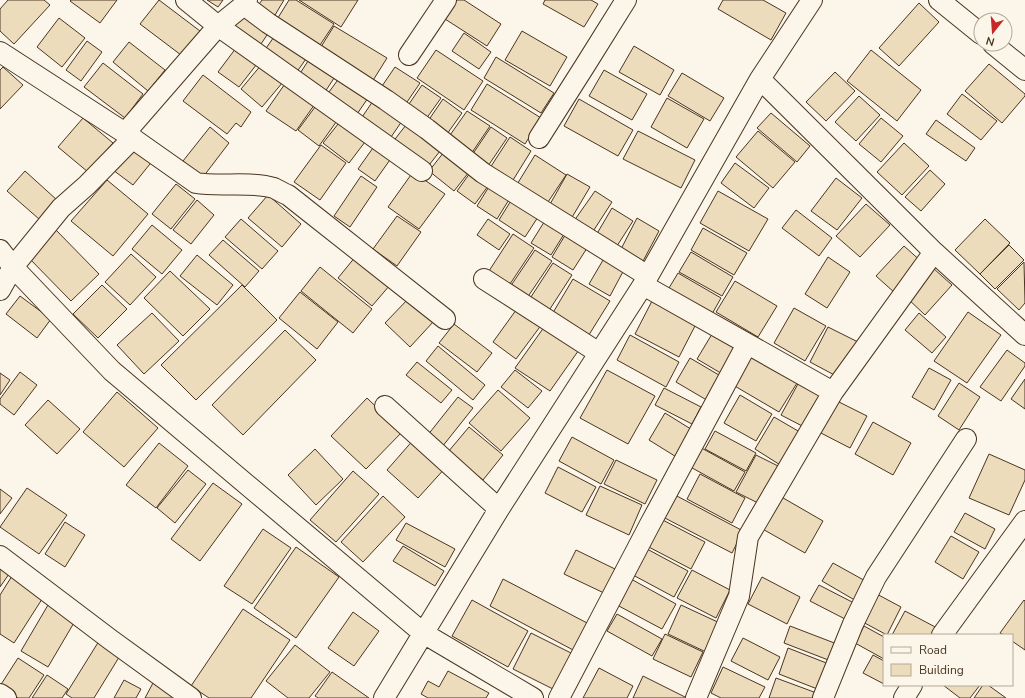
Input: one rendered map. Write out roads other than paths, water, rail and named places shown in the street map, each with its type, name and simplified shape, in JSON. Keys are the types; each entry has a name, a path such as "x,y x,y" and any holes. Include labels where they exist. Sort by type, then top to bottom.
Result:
{"street":[{"path":"186,0 218,26 422,171"},
{"path":"409,55 446,0"},
{"path":"539,138 626,0"},
{"path":"384,698 500,509 646,281 760,79 812,0"},
{"path":"939,0 973,28"},
{"path":"0,290 13,267 61,208 87,185 218,26 246,3 268,22 386,100 483,173 646,281 747,344 833,392"},
{"path":"0,52 129,135 196,182 206,185 257,185 274,188 288,195 445,319"},
{"path":"1003,52 1025,70"},
{"path":"760,79 934,252 1025,335"},
{"path":"0,250 13,267 112,371 423,633 533,698"},
{"path":"696,698 739,596 748,537 833,392 934,252"},
{"path":"484,279 599,353"},
{"path":"559,698 747,344"},
{"path":"385,406 500,509"},
{"path":"823,698 853,624 876,577 966,439"},
{"path":"943,634 1025,521"},
{"path":"0,556 191,698"},
{"path":"904,698 911,686"},
{"path":"0,694 6,698"}]}
